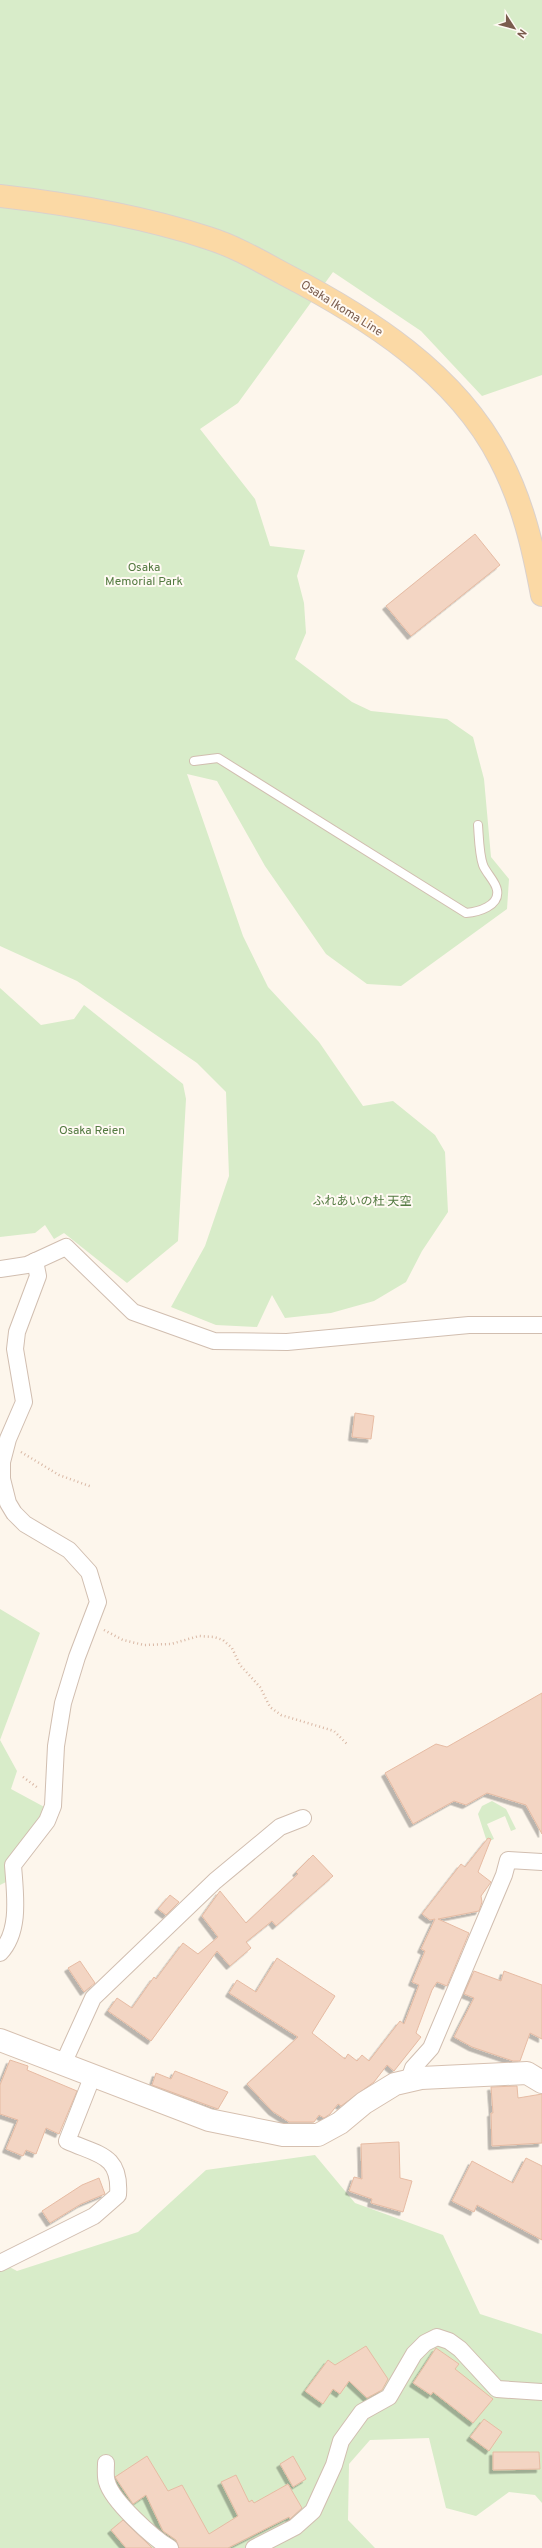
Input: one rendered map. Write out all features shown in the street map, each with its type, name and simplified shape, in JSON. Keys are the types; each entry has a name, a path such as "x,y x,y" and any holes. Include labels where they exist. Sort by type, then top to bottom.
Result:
{"main road":[{"name":"Osaka Ikoma Line","path":"0,196 94,210 209,238 322,294 380,330 431,371 474,419 500,458 536,534 542,595"}],"street":[{"path":"0,1269 27,1265 66,1247 133,1312 214,1340 287,1342 469,1326 542,1326"},
{"path":"0,1953 9,1943 16,1905 13,1865 47,1822 53,1806 56,1746 62,1703 77,1657 98,1602 89,1572 68,1550 25,1524 14,1514 8,1503 2,1479 2,1462 8,1439 24,1402 15,1349 17,1332 38,1276 35,1262"},
{"path":"63,2064 93,1998 215,1881 280,1827 303,1818"},
{"path":"409,2080 413,2068 431,2048 504,1875 508,1860 542,1862"},
{"path":"0,2040 209,2120 283,2134 318,2135 340,2123 364,2103 395,2084 409,2080 428,2077 527,2073 542,2082"},
{"path":"0,2264 94,2216 118,2195 119,2179 113,2164 103,2154 67,2141 92,2075"},
{"path":"254,2548 295,2527 313,2511 334,2465 341,2441 362,2412 389,2397 414,2354 425,2343 437,2337 449,2341 497,2389 542,2392"},
{"path":"106,2463 107,2482 123,2505 154,2539 170,2548"}],"lane":[{"path":"194,761 218,758 466,913 483,910 496,897 497,889 483,864 478,825"}],"path":[{"path":"8,1439 17,1449 54,1472 92,1487"},
{"path":"92,1621 123,1640 144,1645 171,1644 199,1636 214,1636 223,1640 232,1648 240,1665 260,1687 270,1707 281,1715 334,1731 347,1744"}],"green space":[{"path":"0,0 542,0 542,375 482,396 421,331 333,272 238,403 200,429 255,499 270,546 305,550 297,576 304,603 306,633 295,659 352,702 371,711 447,719 473,737 484,779 491,857 509,879 507,909 401,986 367,984 326,954 265,866 217,781 187,774 243,936 268,987 319,1042 363,1106 393,1101 435,1135 445,1152 448,1212 422,1251 406,1282 374,1301 331,1313 285,1318 272,1295 257,1327 216,1325 171,1307 205,1246 229,1176 226,1092 197,1063 77,981 0,946"},
{"name":"Osaka Reien","path":"0,988 41,1025 74,1019 84,1005 183,1084 186,1099 178,1241 127,1283 64,1233 54,1239 45,1225 35,1233 0,1237"},
{"path":"0,1609 40,1633 0,1740"},
{"path":"0,1740 17,1771 11,1789 48,1809 5,1868 6,1882 0,1885"},
{"path":"492,1801 506,1809 516,1829 511,1831 505,1816 487,1824 494,1839 487,1842 478,1814 482,1806"},
{"path":"315,2155 355,2203 443,2235 480,2314 542,2334 542,2503 535,2495 509,2492 476,2516 446,2508 429,2438 370,2440 349,2464 348,2520 375,2548 0,2548 0,2262 17,2271 138,2232 206,2170"}],"building":[{"path":"475,534 500,565 411,636 386,606"},
{"path":"355,1413 374,1416 371,1439 352,1437"},
{"path":"542,1693 542,1834 526,1805 487,1793 466,1805 454,1801 413,1824 385,1773 436,1744 447,1747"},
{"path":"488,1838 491,1839 478,1872 491,1882 481,1896 482,1902 479,1911 438,1919 469,1933 447,1986 437,1982 432,1990 416,2033 421,2037 394,2071 387,2065 374,2082 341,2106 338,2104 330,2114 324,2118 319,2115 314,2122 289,2122 272,2111 247,2084 298,2037 229,1993 237,1980 256,1992 277,1958 335,1996 312,2033 345,2059 348,2054 357,2061 362,2055 369,2061 400,2021 404,2024 419,1985 412,1982 425,1951 421,1949 435,1919 430,1920 422,1914 461,1864 465,1867"},
{"path":"313,1855 333,1876 276,1926 272,1921 246,1942 251,1948 230,1966 217,1951 151,2041 108,2011 117,1998 132,2008 154,1977 156,1979 183,1943 198,1954 218,1937 202,1916 220,1891 246,1923 298,1874 296,1872"},
{"path":"170,1895 179,1902 166,1915 158,1909"},
{"path":"80,1961 95,1983 84,1992 68,1968"},
{"path":"474,1971 501,1981 504,1971 542,1985 542,2039 530,2033 520,2061 513,2061 472,2047 454,2037 474,1998 464,1994"},
{"path":"10,2060 28,2066 27,2070 77,2091 59,2134 46,2128 36,2154 26,2150 23,2156 6,2149 18,2120 0,2114 0,2085"},
{"path":"175,2071 228,2092 218,2109 152,2085 156,2073 171,2079"},
{"path":"517,2086 518,2098 542,2094 542,2143 492,2146 491,2113 493,2113 491,2087"},
{"path":"399,2142 400,2178 412,2181 403,2212 371,2203 372,2199 349,2191 354,2177 362,2179 361,2144"},
{"path":"526,2158 542,2166 542,2240 477,2205 474,2212 452,2201 472,2161 513,2183"},
{"path":"99,2178 105,2194 81,2204 50,2223 42,2211 82,2185"},
{"path":"366,2346 388,2379 382,2390 367,2398 349,2381 340,2394 333,2389 323,2404 305,2391 328,2360 335,2365"},
{"path":"436,2348 459,2364 455,2369 493,2399 473,2423 433,2392 431,2395 413,2383"},
{"path":"484,2419 502,2432 489,2451 470,2437"},
{"path":"493,2452 539,2452 540,2469 493,2470"},
{"path":"147,2456 168,2491 182,2485 209,2534 238,2516 221,2482 236,2475 249,2502 252,2500 254,2503 288,2484 302,2508 290,2519 289,2517 228,2548 179,2548 176,2540 163,2531 146,2495 133,2504 115,2477"},
{"path":"293,2456 306,2479 293,2487 280,2464"},
{"path":"123,2520 152,2548 126,2548 111,2530"}],"park label":[{"name":"Osaka Memorial Park","path":"144,574"},
{"name":"ふれあいの杜 天空","path":"362,1201"}]}
